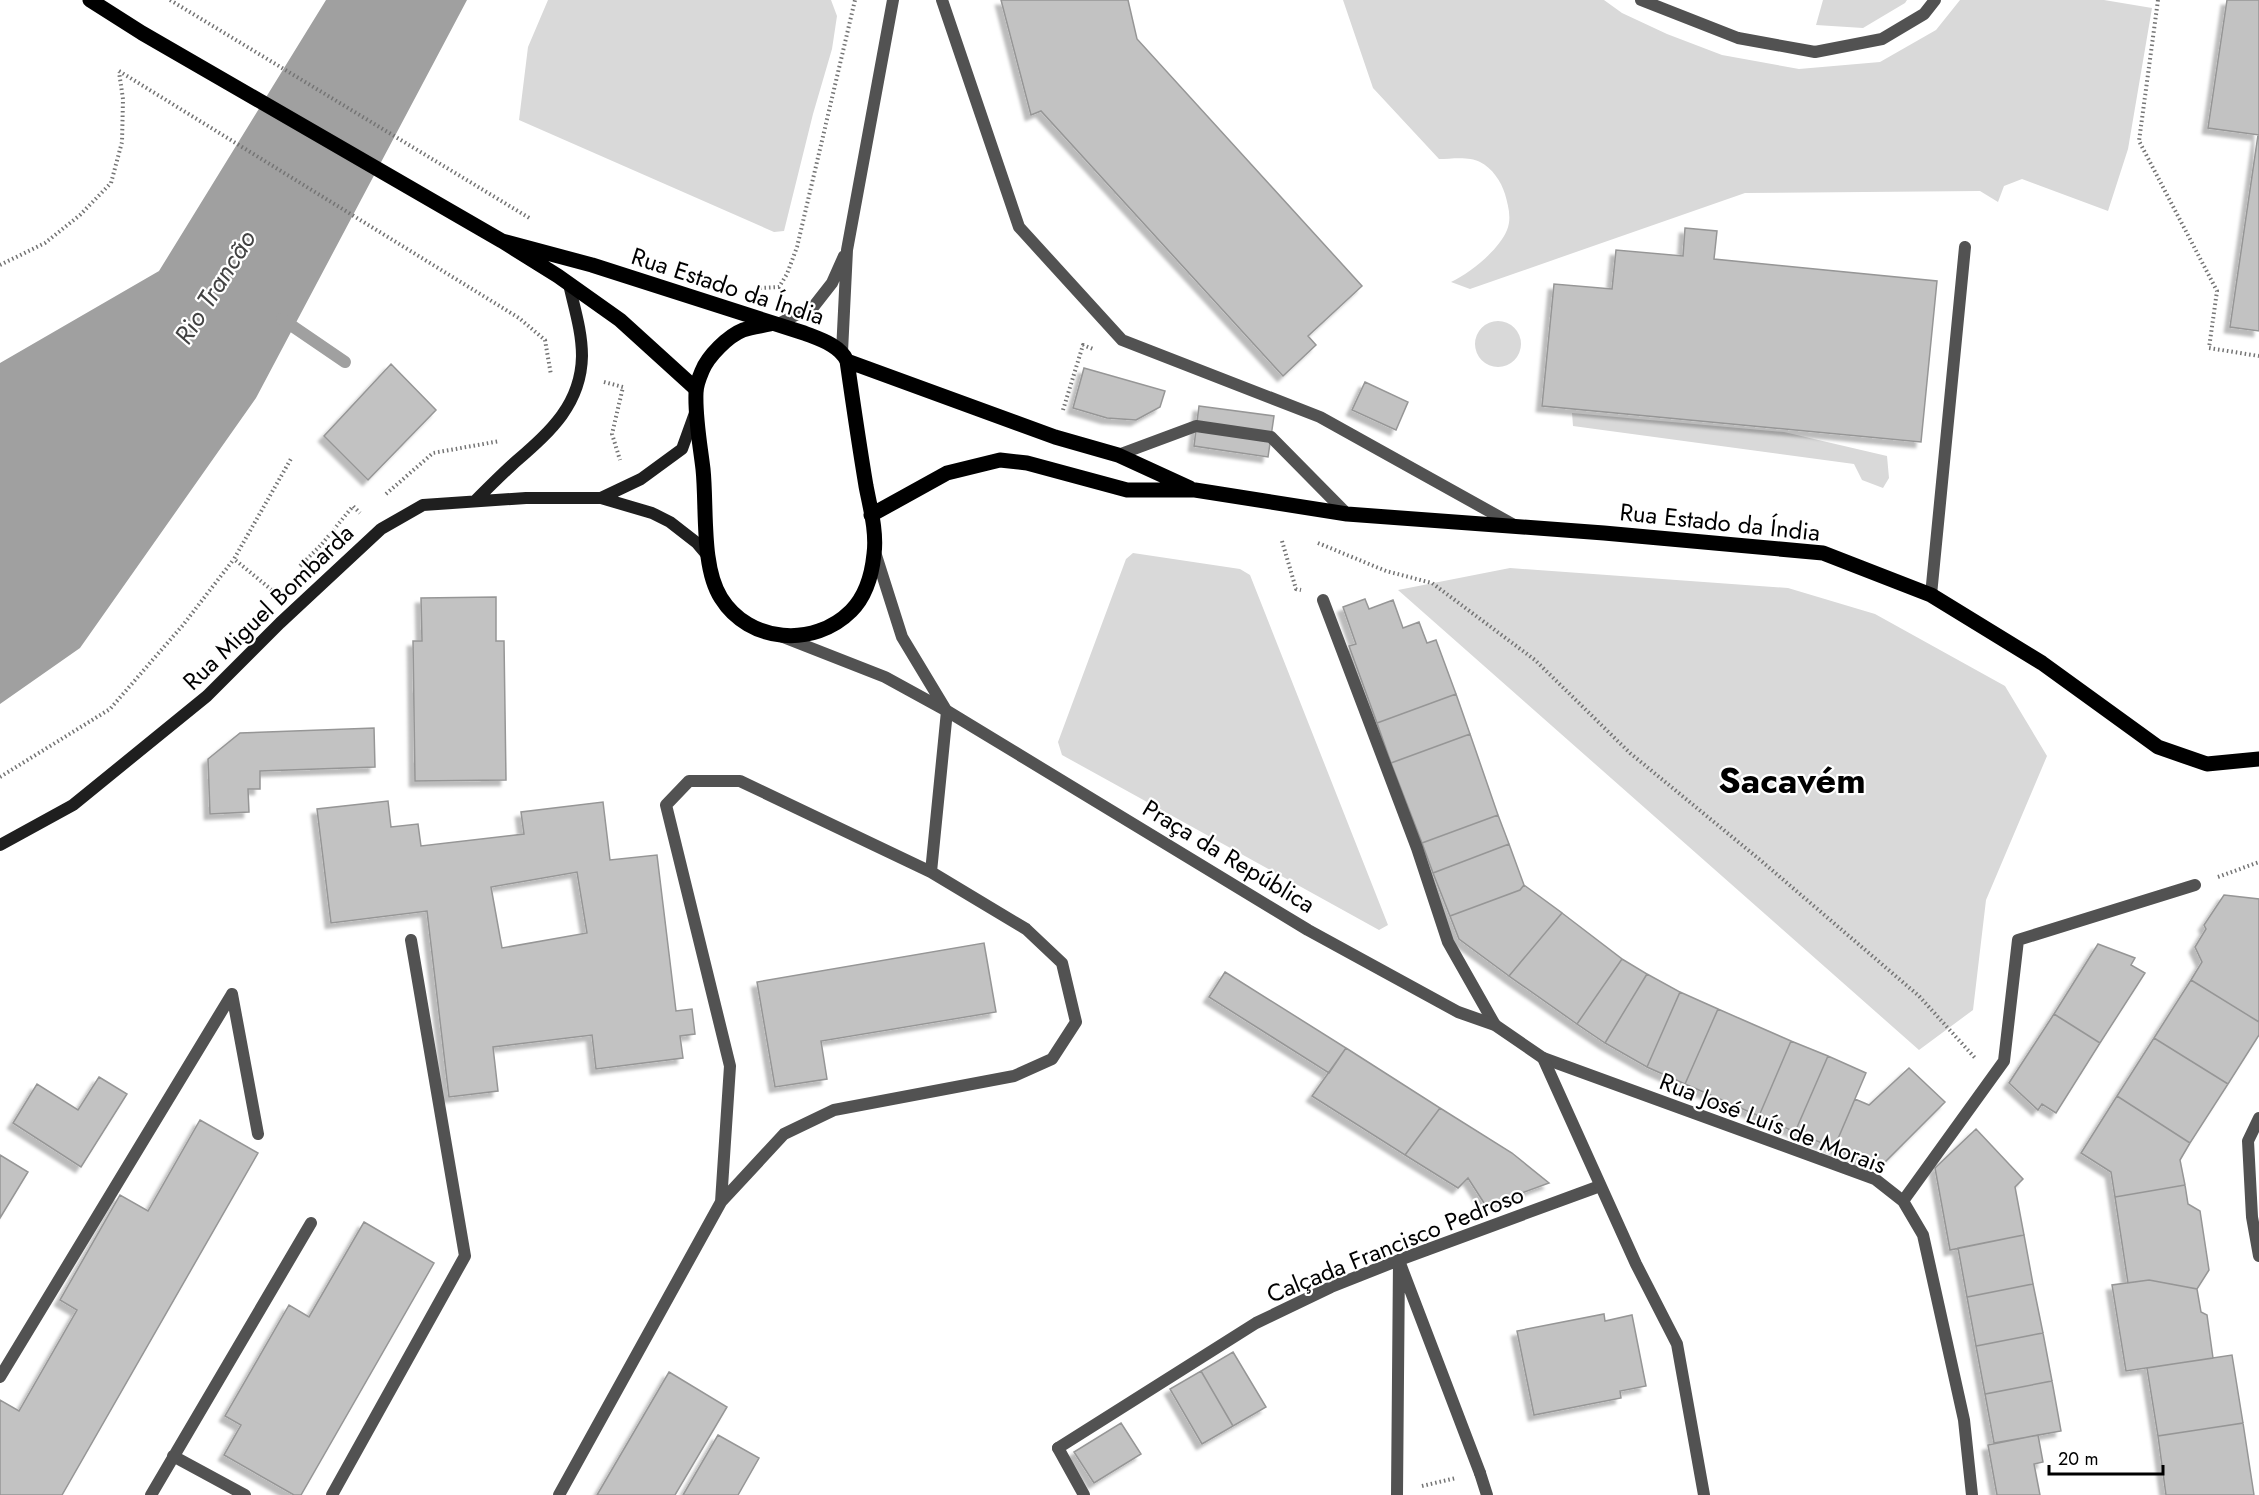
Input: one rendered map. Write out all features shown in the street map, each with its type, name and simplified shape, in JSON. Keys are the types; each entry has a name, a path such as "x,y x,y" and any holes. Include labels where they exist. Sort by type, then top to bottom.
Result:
{"main road":[{"path":"90,0 142,33 502,241 569,284 620,320 696,389 703,368 729,339 743,330 774,324"},
{"name":"Rua Estado da Índia","path":"502,241 592,265 826,342 845,356 1054,437 1118,455 1195,490"},
{"path":"476,500 510,466 547,436 572,398 580,375 582,356 580,332 569,284"},
{"name":"Praça da República","path":"696,389 708,556 711,576 721,599 738,618 758,630 782,637 804,636 824,630 851,611 868,586 875,552 845,356"},
{"name":"Rua Miguel Bombarda","path":"601,498 641,478 682,449 696,409"},
{"name":"Rua Estado da Índia","path":"871,515 946,473 1000,459 1027,463 1127,490 1195,490 1347,514 1823,553 1931,595 2042,663 2158,747 2207,764 2259,759"},
{"name":"Rua Miguel Bombarda","path":"0,845 73,805 198,703 381,529 423,505 476,500 601,498 652,513 670,522 697,543 708,556"}],"street":[{"path":"845,356 847,250 893,0"},
{"path":"942,0 1019,227 1122,340 1320,417 1515,526"},
{"path":"1641,0 1738,38 1815,52 1882,39 1924,14 1935,0"},
{"path":"1931,595 1965,247"},
{"path":"774,324 814,306 832,283 847,250"},
{"path":"1118,455 1196,426 1271,437 1347,514"},
{"name":"Praça da República","path":"875,552 902,637 947,711"},
{"name":"Praça da República","path":"1323,600 1417,848 1449,942 1496,1025"},
{"name":"Praça da República","path":"782,637 885,677 947,711 1308,930 1458,1012 1496,1025 1543,1058"},
{"path":"931,872 947,711"},
{"path":"559,1495 722,1202 784,1134 834,1110 1014,1076 1052,1059 1076,1022 1062,963 1026,929 931,872 740,781 689,782 666,806 730,1066 722,1202"},
{"path":"1903,1201 2004,1061 2018,940 2195,885"},
{"path":"332,1495 465,1256 411,940"},
{"path":"0,1377 232,994 258,1134"},
{"path":"1543,1058 1636,1264 1677,1344 1704,1495"},
{"name":"Rua José Luís de Morais","path":"1543,1058 1875,1179 1903,1201 1923,1235 1964,1420 1972,1495"},
{"path":"2259,1118 2248,1141 2252,1217 2259,1256"},
{"name":"Calçada Francisco Pedroso","path":"1084,1495 1058,1448 1256,1323 1331,1287 1600,1186"},
{"path":"151,1495 310,1223"},
{"path":"1399,1260 1487,1495"},
{"path":"1397,1493 1399,1260"},
{"path":"173,1456 245,1495"}],"path":[{"path":"170,0 535,222"},
{"path":"751,285 762,289 779,288 788,274 797,247 855,0"},
{"path":"2158,0 2139,141 2217,291 2209,348 2259,356"},
{"path":"0,265 45,243 80,215 111,183 122,142 123,99 119,71 519,318 544,340 551,368 551,378"},
{"path":"1054,437 1083,345 1103,352"},
{"path":"597,380 623,387 612,434 620,460"},
{"path":"380,500 433,453 501,440 509,436"},
{"path":"0,777 110,710 183,625 234,559 292,457"},
{"path":"298,567 322,544 353,506 362,515"},
{"path":"1282,541 1296,589 1323,600"},
{"path":"1318,543 1386,571 1432,583 1534,660 1630,753 1759,859 1919,996 1992,1078"},
{"path":"322,544 345,561"},
{"path":"234,559 273,591 281,583"},
{"path":"2195,885 2259,862"},
{"path":"1397,1493 1480,1473"}],"shaded area":[{"path":"548,0 831,0 837,16 832,49 784,231 774,232 519,120 528,47"},
{"path":"1343,0 1604,0 1622,13 1667,34 1722,55 1799,69 1880,62 1936,30 1960,0 2104,0 2152,8 2128,149 2108,211 2022,179 2004,186 1998,202 1980,191 1745,193 1470,289 1451,282 1483,260 1503,238 1509,216 1503,189 1492,171 1476,160 1439,159 1373,88"},
{"path":"1823,0 1907,0 1863,28 1816,25"},
{"path":"1498,321 1514,328 1521,344 1514,360 1498,367 1482,360 1475,344 1482,328"},
{"path":"1572,413 1784,432 1887,456 1889,478 1883,488 1862,480 1854,464 1573,426"},
{"path":"1133,553 1240,569 1250,575 1388,925 1379,930 1062,755 1058,742 1126,559"},
{"path":"1510,568 1788,588 1875,614 2005,686 2047,756 1986,900 1973,1010 1919,1050 1398,590"}],"water":[{"name":"Rio Trancão","path":"326,0 467,0 256,398 80,648 0,704 0,363 159,271"}],"building":[{"path":"1001,0 1128,0 1137,39 1362,286 1308,336 1316,345 1283,376 1041,111 1031,115"},
{"path":"2227,0 2259,0 2259,135 2208,128"},
{"path":"2259,135 2259,331 2230,327"},
{"path":"1685,228 1717,231 1714,259 1937,281 1921,442 1542,406 1554,284 1612,289 1616,250 1683,256"},
{"path":"391,364 436,410 368,480 324,436"},
{"path":"1084,368 1165,391 1160,407 1136,420 1107,418 1073,408"},
{"path":"1365,382 1408,402 1396,430 1352,410"},
{"path":"1199,406 1274,416 1268,457 1194,446"},
{"path":"496,597 496,641 504,641 506,780 415,781 413,641 422,641 421,598"},
{"path":"1365,599 1369,609 1393,600 1403,628 1419,622 1427,643 1436,640 1456,694 1377,723 1349,646 1356,644 1343,607"},
{"path":"1456,694 1470,734 1391,763 1377,723"},
{"path":"374,728 375,767 260,771 260,789 248,789 249,812 210,814 208,759 240,733"},
{"path":"1470,734 1498,815 1422,843 1391,763"},
{"path":"388,801 391,827 418,824 421,846 524,834 521,812 603,802 610,860 657,855 676,1011 692,1009 695,1034 680,1036 683,1058 596,1069 592,1035 493,1047 498,1091 449,1097 427,911 331,923 317,809","holes":["577,872 587,933 502,948 491,887"]},
{"path":"1498,815 1509,844 1433,873 1422,843"},
{"path":"1509,844 1524,885 1520,890 1450,916 1433,873"},
{"path":"1524,885 1562,913 1509,976 1459,939 1450,916 1520,890"},
{"path":"2224,895 2259,899 2259,1022 2191,980 2202,962 2195,947 2206,929 2204,925"},
{"path":"1562,913 1622,959 1577,1024 1509,976"},
{"path":"984,943 996,1012 821,1041 827,1079 775,1087 757,982"},
{"path":"2098,944 2135,958 2131,965 2145,973 2100,1043 2054,1014"},
{"path":"1622,959 1647,974 1605,1043 1577,1024"},
{"path":"1225,972 1346,1048 1329,1073 1209,997"},
{"path":"1647,974 1680,992 1647,1067 1605,1043"},
{"path":"2191,980 2259,1022 2259,1035 2228,1084 2154,1038"},
{"path":"1680,992 1718,1009 1685,1084 1647,1067"},
{"path":"1718,1009 1791,1041 1759,1116 1685,1084"},
{"path":"2054,1014 2100,1043 2056,1113 2042,1104 2038,1110 2009,1083"},
{"path":"2154,1038 2228,1084 2190,1143 2117,1096"},
{"path":"1791,1041 1828,1056 1795,1132 1759,1116"},
{"path":"1346,1048 1440,1108 1405,1155 1312,1096"},
{"path":"1828,1056 1866,1073 1834,1148 1795,1132"},
{"path":"1909,1068 1945,1102 1879,1168 1834,1148 1855,1099 1869,1105"},
{"path":"99,1077 127,1094 81,1167 13,1123 37,1084 78,1110"},
{"path":"2117,1096 2190,1143 2180,1160 2185,1185 2115,1197 2111,1172 2081,1153"},
{"path":"1440,1108 1512,1153 1549,1183 1486,1206 1468,1178 1458,1188 1405,1155"},
{"path":"200,1120 258,1153 62,1495 0,1495 0,1400 19,1411 77,1310 60,1300 120,1195 148,1211"},
{"path":"1976,1129 2023,1179 2015,1187 2024,1235 1950,1250 1935,1168"},
{"path":"0,1155 28,1172 0,1218"},
{"path":"2185,1185 2188,1204 2200,1211 2209,1270 2197,1289 2149,1280 2128,1283 2115,1197"},
{"path":"364,1222 434,1263 301,1495 294,1495 224,1455 241,1425 225,1416 289,1305 309,1317"},
{"path":"2024,1235 2033,1284 1967,1297 1958,1248"},
{"path":"2149,1280 2197,1289 2201,1312 2207,1315 2213,1358 2126,1371 2112,1285"},
{"path":"2033,1284 2043,1333 1976,1346 1967,1297"},
{"path":"1604,1314 1605,1321 1632,1315 1646,1386 1620,1391 1621,1398 1534,1415 1517,1331"},
{"path":"2043,1333 2052,1381 1985,1394 1976,1346"},
{"path":"1233,1352 1266,1407 1233,1426 1201,1371"},
{"path":"2232,1355 2243,1423 2158,1436 2147,1368"},
{"path":"1201,1371 1233,1426 1202,1444 1170,1389"},
{"path":"669,1372 727,1407 675,1495 597,1495"},
{"path":"2052,1381 2061,1431 1994,1443 1985,1394"},
{"path":"1121,1423 1141,1454 1094,1483 1074,1452"},
{"path":"2243,1423 2254,1495 2166,1495 2158,1436"},
{"path":"718,1435 759,1458 738,1495 683,1495"},
{"path":"2038,1435 2043,1462 2034,1464 2040,1495 1997,1495 1988,1445"}],"waterway":[{"path":"282,319 345,362"}],"district":[{"name":"Sacavém","path":"1792,780"}]}
